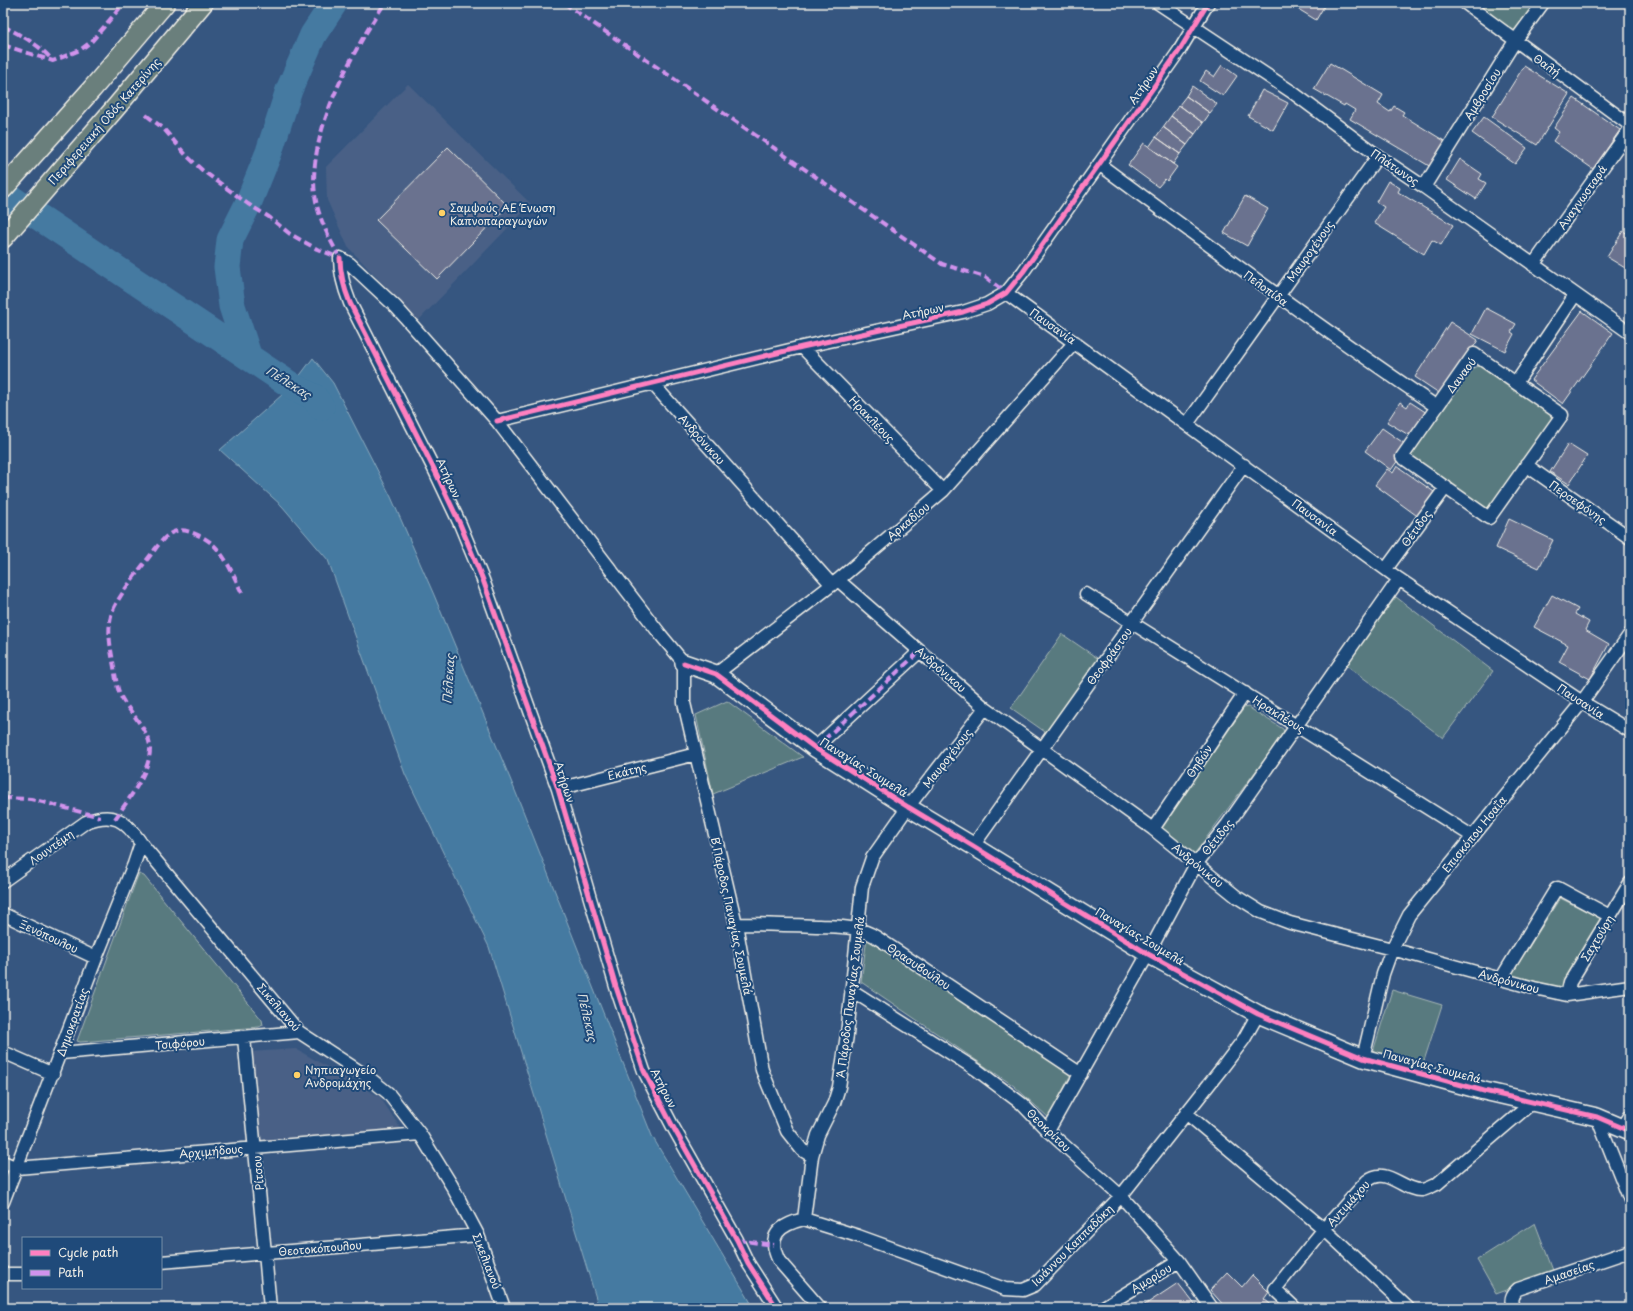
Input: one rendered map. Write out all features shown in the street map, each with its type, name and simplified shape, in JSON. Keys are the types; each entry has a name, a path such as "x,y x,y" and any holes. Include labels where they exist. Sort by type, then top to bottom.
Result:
{"main road":[{"path":"3,189 92,89 165,3"},
{"name":"Περιφερειακή Οδός Κατερίνης","path":"3,238 117,106 203,3"}],"street":[{"name":"Πλάτωνος","path":"1158,3 1292,92 1378,156 1630,333"},
{"name":"Ατήρων","path":"777,1308 748,1263 644,1071 616,987 558,789 483,580 460,524 435,471 350,302 341,276 340,258 350,264 396,307 497,421 802,347 963,312 987,304 1006,293 1023,272 1179,51 1208,3"},
{"name":"Θαλή","path":"1465,3 1630,125"},
{"name":"Αμβροσίου","path":"1424,187 1515,41 1543,3"},
{"name":"Αναγνωσταρά","path":"1533,265 1630,129"},
{"name":"Μαυρογένους","path":"1187,424 1378,156"},
{"name":"Πελοπίδα","path":"1100,164 1278,296 1436,407"},
{"name":"Παυσανία","path":"1006,293 1076,342 1386,569 1582,702 1630,731"},
{"path":"1516,383 1575,295"},
{"name":"Αρκαδίου","path":"716,674 835,582 943,491 1076,342"},
{"name":"Ηρακλέους","path":"802,347 943,491"},
{"name":"Δαναού","path":"1474,354 1516,383 1562,415 1489,518 1402,457 1474,354"},
{"name":"Ανδρόνικου","path":"652,383 835,582 920,651 985,708 1153,829 1237,897 1261,912 1290,923 1567,995 1630,986"},
{"path":"497,421 655,628 684,663"},
{"name":"Θεοφράστου","path":"974,846 1244,465"},
{"name":"Περσεφόνης","path":"1526,466 1630,538"},
{"name":"Θέτιδος","path":"1386,569 1446,488"},
{"name":"Θέτιδος","path":"1048,1131 1148,954 1196,864 1227,825 1399,578"},
{"name":"Ηρακλέους","path":"1086,594 1472,836"},
{"name":"Επισκόπου Ησαΐα","path":"1363,1058 1383,974 1392,949 1408,915 1582,702 1630,634"},
{"path":"815,748 920,651"},
{"name":"Παναγίας Σουμελά","path":"684,663 716,674 815,748 908,807 974,846 1148,954 1258,1014 1363,1058 1477,1089 1628,1124"},
{"name":"Β΄ Πάροδος Παναγίας Σουμελά","path":"684,663 684,703 736,924 762,1070 787,1131 802,1150 812,1156"},
{"name":"Θηβών","path":"1153,829 1246,693"},
{"name":"Μαυρογένους","path":"908,807 985,708"},
{"name":"Εκάτης","path":"558,789 696,754"},
{"name":"Α΄ Πάροδος Παναγίας Σουμελά","path":"804,1219 812,1156 818,1135 834,1103 839,1087 847,1035 862,887 872,858 908,807"},
{"name":"Σικελιανού","path":"100,817 116,819 129,826 141,843 299,1032 368,1077 388,1093 420,1134 452,1186 478,1235 504,1308"},
{"name":"Λουντέμη","path":"3,881 86,822 100,817"},
{"name":"Δημοκρατίας","path":"3,1202 141,843"},
{"name":"Σαχτούρη","path":"1567,995 1570,982 1630,883"},
{"path":"1501,979 1556,888 1610,916"},
{"name":"Ξενόπουλου","path":"3,914 96,958"},
{"name":"Θρασυβούλου","path":"736,924 786,924 858,929 876,937 1081,1074"},
{"name":"Θεοκρίτου","path":"851,990 977,1070 1022,1104 1048,1131 1121,1196 1179,1261 1212,1308"},
{"name":"Ιωάννου Καππαδόκη","path":"804,1219 858,1236 1005,1289 1023,1290 1035,1285 1121,1196 1244,1039 1258,1014"},
{"name":"Τσιφόρου","path":"61,1053 299,1032"},
{"name":"Ρίτσου","path":"244,1038 270,1308"},
{"path":"3,1052 53,1074"},
{"name":"Αντιμάχου","path":"1295,1308 1275,1289 1324,1229 1372,1177 1378,1175 1390,1177 1410,1188 1417,1190 1423,1190 1437,1184 1534,1101"},
{"path":"1186,1114 1324,1229 1408,1308"},
{"path":"1597,1117 1630,1200"},
{"name":"Αρχιμήδους","path":"3,1162 17,1168 420,1134"},
{"path":"804,1219 788,1224 779,1229 775,1237 775,1252 779,1261 820,1308"},
{"name":"Θεοτοκόπουλου","path":"162,1262 478,1235"},
{"name":"Αμασείας","path":"1512,1303 1518,1289 1630,1251"},
{"name":"Αμορίου","path":"1102,1308 1179,1261"},
{"path":"3,1274 22,1274"}],"shaded area":[{"path":"408,84 531,204 418,321 348,247 327,200 326,167"},
{"name":"Νηπιαγωγείο Ανδρομάχης","path":"296,1049 380,1097 401,1129 259,1140 250,1052"}],"green space":[{"path":"1474,3 1536,3 1514,33"},
{"path":"1481,365 1550,412 1552,421 1491,508 1484,508 1411,457 1411,450 1474,368"},
{"path":"1396,597 1493,671 1443,738 1345,664"},
{"path":"1062,634 1100,660 1048,734 1011,708"},
{"path":"727,701 803,757 713,794 696,715"},
{"path":"1248,707 1283,729 1284,733 1195,853 1189,854 1162,833 1162,827 1244,708"},
{"path":"139,874 144,876 262,1020 263,1025 259,1027 80,1042 77,1041"},
{"path":"1560,898 1604,920 1562,991 1510,977"},
{"path":"867,937 1071,1074 1049,1118 1014,1086 861,982"},
{"path":"1392,990 1442,1005 1422,1067 1372,1055"},
{"path":"1535,1223 1554,1273 1496,1294 1477,1260"}],"water":[{"path":"313,358 333,383 391,497 434,595 516,793 652,1136 754,1308 599,1308 489,947 405,774 328,560 282,506 220,450 292,386"}],"building":[{"path":"1326,3 1316,20 1290,4"},
{"path":"1330,63 1383,95 1378,104 1390,112 1394,106 1404,112 1402,115 1446,142 1431,167 1350,119 1355,110 1345,104 1344,106 1314,89"},
{"path":"1222,65 1237,76 1223,96 1200,81 1206,71 1214,77"},
{"path":"1524,66 1569,94 1537,145 1492,117"},
{"path":"1192,86 1217,104 1210,113 1186,96"},
{"path":"1262,90 1288,103 1273,130 1248,116"},
{"path":"1186,96 1210,113 1203,123 1179,105"},
{"path":"1574,98 1620,130 1593,169 1553,141 1559,132 1554,128"},
{"path":"1179,105 1203,123 1195,134 1171,116"},
{"path":"1171,116 1195,134 1187,145 1163,127"},
{"path":"1484,117 1527,148 1515,164 1472,133"},
{"path":"1163,127 1187,145 1180,154 1156,137"},
{"path":"1156,137 1180,154 1173,164 1149,147"},
{"path":"1144,143 1177,167 1167,181 1165,179 1158,187 1128,165"},
{"name":"Σαμψούς ΑΕ Ένωση Καπνοπαραγωγών","path":"448,147 508,206 437,279 376,220"},
{"path":"1460,159 1482,174 1479,179 1486,183 1476,199 1447,180"},
{"path":"1388,181 1400,188 1398,192 1453,225 1441,245 1432,240 1424,254 1374,223 1384,207 1376,202"},
{"path":"1245,196 1268,209 1247,246 1224,233"},
{"path":"1623,231 1630,235 1630,271 1607,257"},
{"path":"1486,308 1516,324 1511,332 1514,334 1505,351 1472,334"},
{"path":"1582,311 1613,333 1563,404 1531,380"},
{"path":"1450,322 1478,340 1442,395 1415,377"},
{"path":"1400,402 1407,407 1410,402 1427,413 1412,437 1387,422"},
{"path":"1382,428 1408,446 1391,470 1365,451"},
{"path":"1568,444 1587,456 1569,484 1550,472"},
{"path":"1397,466 1437,494 1420,518 1375,485 1387,469 1393,473"},
{"path":"1509,519 1553,540 1539,568 1496,548"},
{"path":"1552,595 1578,609 1575,614 1589,622 1585,630 1609,644 1590,679 1559,662 1568,645 1534,627"},
{"path":"1227,1272 1242,1287 1252,1275 1269,1292 1264,1299 1275,1308 1226,1308 1210,1290"},
{"path":"1178,1283 1196,1306 1194,1308 1140,1308"}],"waterway":[{"path":"248,355 232,306 227,267 230,240 248,204 269,152 289,90 313,35 334,3"},
{"name":"Πέλεκας","path":"3,193 292,386 314,397 321,407"}],"marked path":[{"path":"3,45 53,61 80,50 92,41 124,3"},
{"path":"340,258 323,223 316,201 314,177 317,151 333,98 345,71 358,46 385,3"},
{"path":"564,3 942,264 985,277 1006,293"},
{"path":"3,26 36,45 53,61"},
{"path":"146,115 163,128 186,155 202,170 248,204 269,217 290,234 317,249 340,258"},
{"path":"115,819 137,786 146,767 150,749 144,731 127,707 117,685 109,635 113,609 130,582 161,541 171,533 182,530 194,533 209,541 216,547 226,561 242,593"},
{"path":"815,748 920,651"},
{"path":"3,798 31,799 100,817"},
{"path":"737,1240 774,1245"}],"cycle path":[{"path":"497,421 802,347 963,312 987,304 1006,293 1023,272 1179,51 1208,3"},
{"path":"340,258 343,281 350,303 435,471 460,524 483,580 558,789 616,987 644,1071 672,1125 737,1240 748,1263 777,1308"},
{"path":"684,663 716,674 815,748 908,807 1148,954 1258,1014 1363,1058 1484,1091 1597,1117 1630,1131"}],"place":[{"name":"Σαμψούς ΑΕ Ένωση Καπνοπαραγωγών","path":"442,213"},
{"name":"Νηπιαγωγείο Ανδρομάχης","path":"297,1075"}]}
